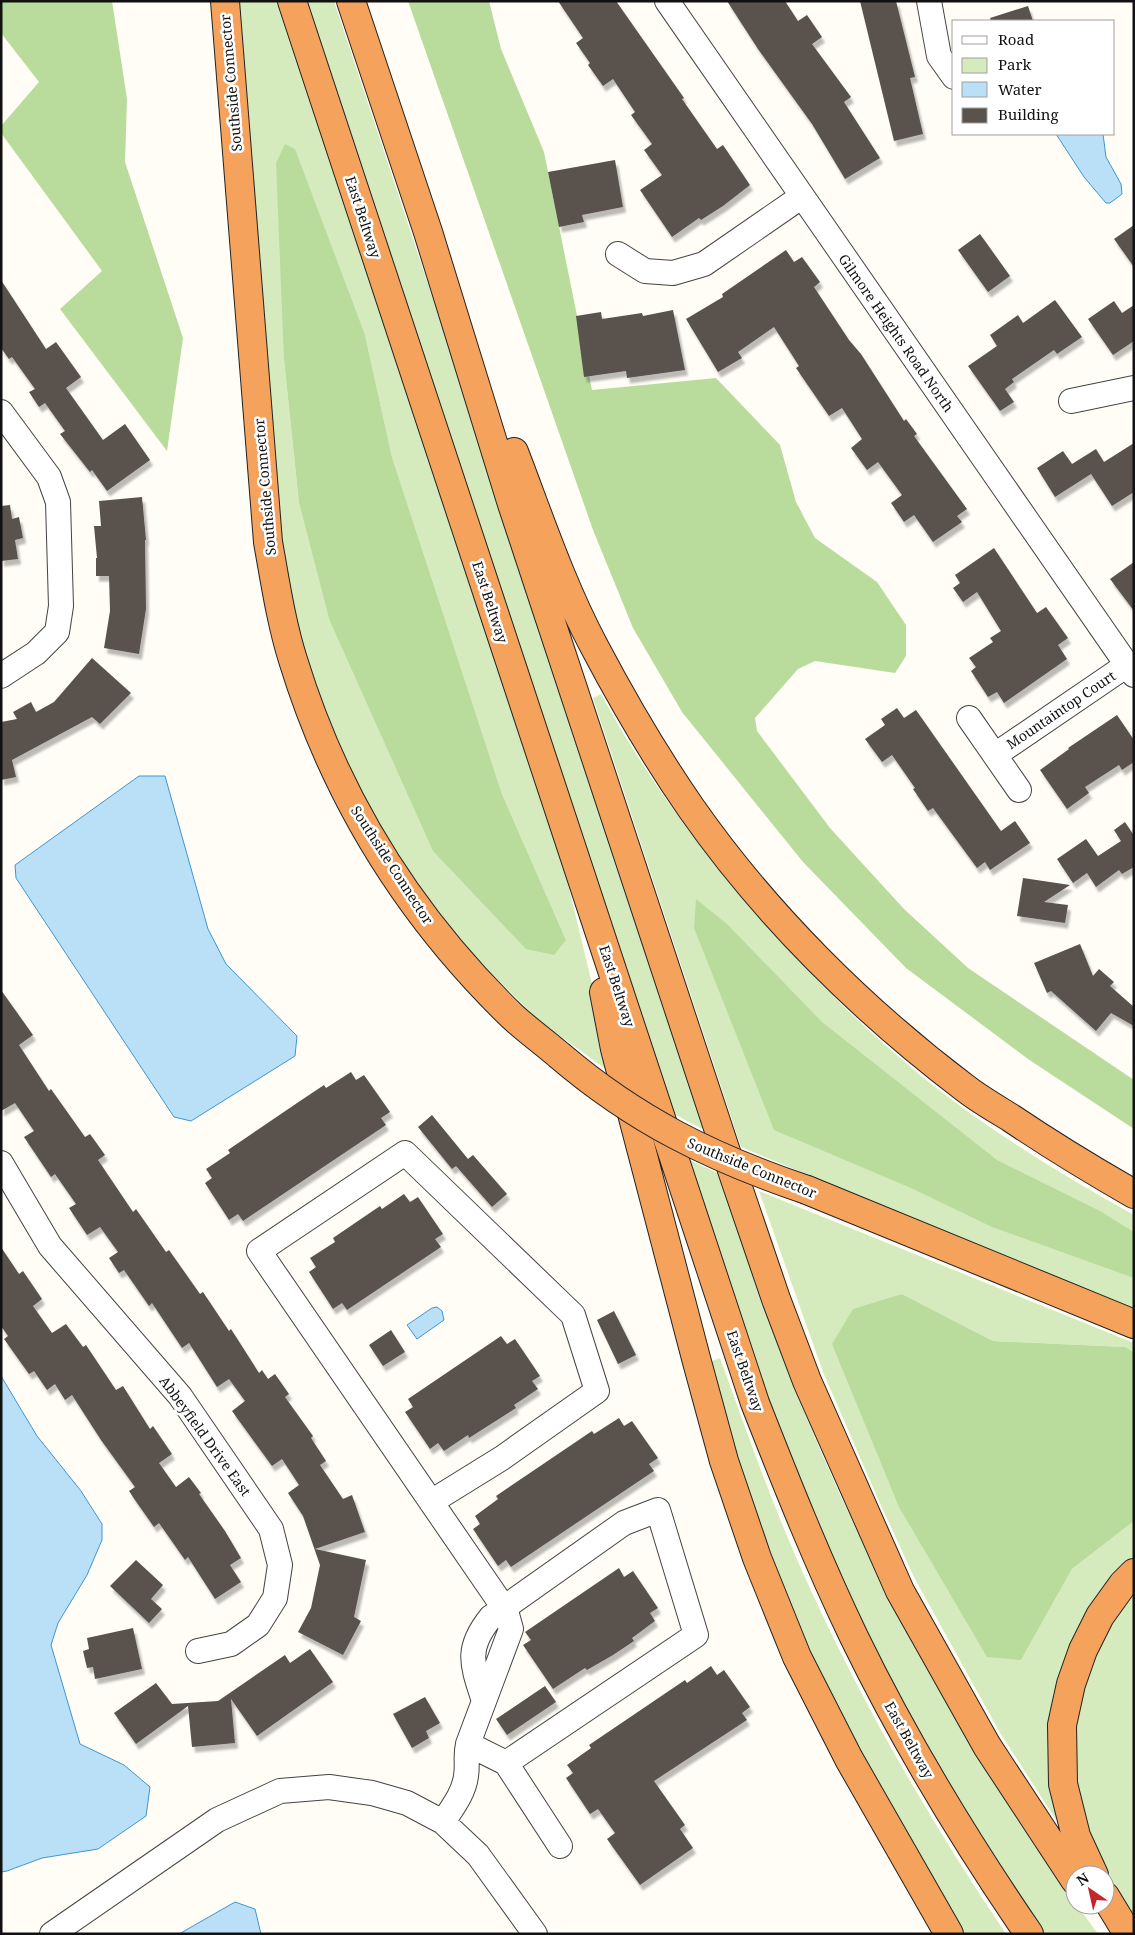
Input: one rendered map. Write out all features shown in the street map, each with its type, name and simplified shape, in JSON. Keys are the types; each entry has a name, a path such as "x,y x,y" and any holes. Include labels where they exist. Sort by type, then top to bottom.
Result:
{"highway":[{"name":"Southside Connector","path":"225,1 268,542 278,597 293,659 321,740 342,786 367,832 416,908 460,963 514,1018 588,1080 634,1112 686,1141 767,1177 807,1190 1134,1324"},
{"name":"East Beltway","path":"292,1 755,1403 792,1498 854,1636 885,1697 943,1801 1029,1934"},
{"path":"351,1 428,232 512,504 734,1176 776,1299 807,1381 900,1591 987,1746 1065,1865"},
{"path":"428,232 556,565 597,652 638,725 691,808 767,904 805,946 922,1054 967,1090 1054,1147 1131,1192"},
{"path":"581,875 615,1049 724,1460 757,1558 797,1657 849,1759 950,1934"},
{"path":"1089,1865 1076,1836 1063,1784 1062,1725 1071,1684 1083,1650 1100,1616 1134,1572"},
{"path":"1115,1913 1128,1934"},
{"path":"1100,1915 1116,1934"}],"street":[{"name":"Gilmore Heights Road North","path":"666,1 1130,670"},
{"path":"930,1 939,56 952,74"},
{"path":"618,254 645,271 674,274 704,264 801,197"},
{"path":"1071,401 1134,388"},
{"path":"1,412 49,477 58,502 61,606 57,632 36,653 1,676"},
{"name":"Mountaintop Court","path":"995,755 1130,670"},
{"path":"969,718 1019,790"},
{"path":"431,1502 502,1458 597,1390 573,1315 405,1153 259,1252 503,1607"},
{"name":"Abbeyfield Drive East","path":"1,1163 50,1246 180,1396 271,1529 280,1565 274,1598 270,1605 258,1625 231,1644 198,1651"},
{"path":"443,1822 461,1794 466,1776 465,1757 468,1744 484,1701 474,1671 472,1648 480,1630 503,1607 624,1523 658,1510 696,1635 506,1763"},
{"path":"468,1744 506,1763 560,1846"},
{"path":"52,1934 217,1820 280,1791 328,1787 372,1793 407,1803 443,1822 478,1855 535,1934"}],"green space":[{"path":"1,1 112,1 127,99 125,162 183,338 167,451 60,309 102,271 1,133 1,126 39,82 1,33"},
{"path":"239,1 281,1 544,799 566,876 614,1075 537,1019 472,954 418,889 355,784 319,701 294,616 285,568 278,513","holes":["365,335 392,457 502,794 566,940 329,619 299,503 284,360"]},
{"path":"302,1 334,1 710,1133 670,1112"},
{"path":"408,1 489,1 501,49 544,152 592,390 716,378 780,445 796,502 815,538 877,582 906,625 906,656 895,673 815,661 798,669 755,718 757,731 830,828 904,909 968,968 1134,1080 1134,1129 1028,1059 906,968 803,862 682,712 633,628 593,530"},
{"path":"285,144 295,149 365,335 392,457 502,794 566,940 554,955 526,949 433,851 329,619 299,503 284,360 276,163"},
{"path":"601,694 667,801 717,867 800,962 839,1002 922,1077 967,1111 1007,1139 1134,1215 1134,1311 741,1147 593,698"},
{"path":"696,899 727,924 822,1022 997,1160 1100,1211 1134,1232 1134,1278 992,1227 911,1188 774,1130 694,928"},
{"path":"687,1159 722,1175 762,1299 789,1374 852,1521 888,1594 965,1734 1065,1887 1065,1915 1085,1915 1098,1934 1040,1934 939,1775 828,1556 767,1396"},
{"path":"759,1191 1134,1343 1134,1352 1125,1347 993,1341 902,1294 1021,1660 1072,1569 1134,1521 1134,1559 1101,1596 1055,1803 1056,1820 999,1731 915,1579 823,1372"},
{"path":"902,1294 993,1341 1125,1347 1134,1352 1134,1521 1072,1569 1021,1660 987,1657 899,1507 832,1344 853,1309"},
{"path":"720,1358 788,1538 821,1613 894,1754 948,1844 1006,1934 957,1934 808,1664 704,1364"},
{"path":"1134,1586 1134,1918 1115,1891 1115,1865 1100,1865 1076,1801 1070,1742 1093,1648"}],"water":[{"path":"1057,135 1103,135 1106,157 1121,184 1122,194 1110,203 1106,203 1084,177"},
{"path":"139,776 165,776 208,929 226,964 297,1036 295,1056 191,1121 174,1117 16,878 15,865"},
{"path":"437,1307 442,1311 444,1320 417,1339 407,1325 432,1308"},
{"path":"1,1376 37,1436 81,1491 102,1524 102,1540 87,1575 58,1623 51,1645 80,1744 124,1765 150,1787 146,1816 98,1849 42,1858 1,1872"},
{"path":"235,1902 255,1909 261,1934 179,1934"}],"building":[{"path":"558,1 616,1 717,149 723,145 750,185 723,206 701,220 699,218 672,237 640,190 662,175 644,150 652,144 631,115 635,112 613,79 603,86 588,65 590,63 576,43 583,38"},
{"path":"727,1 785,1 798,21 807,15 822,37 812,44 851,97 844,102 880,158 845,179 812,124 758,49"},
{"path":"860,1 896,1 915,77 910,78 923,134 894,141"},
{"path":"1028,6 1033,20 991,20 990,18"},
{"path":"615,160 623,207 582,215 584,222 559,227 548,172"},
{"path":"1134,225 1134,267 1114,239"},
{"path":"980,234 1010,276 988,292 958,250"},
{"path":"786,250 794,262 802,257 820,282 814,287 849,340 861,354 904,421 906,419 917,434 914,436 967,509 957,516 962,522 933,542 914,515 904,522 891,503 902,495 878,462 867,470 851,448 862,439 842,408 829,416 796,368 799,366 774,327 738,352 742,358 718,372 686,319 723,297 722,294"},
{"path":"1,280 46,349 56,342 81,377 66,388 103,440 125,424 150,460 107,491 92,470 90,472 60,434 65,431 45,403 39,407 29,392 35,389 12,357 9,359 1,348"},
{"path":"1055,300 1082,337 1057,354 1054,350 1012,379 1014,382 1005,389 1014,402 1000,411 968,366 997,346 990,335 1018,315 1023,323"},
{"path":"1114,301 1122,313 1134,305 1134,341 1113,355 1088,319"},
{"path":"673,310 685,370 627,378 626,371 584,377 576,316 601,312 602,319 642,313 643,316"},
{"path":"1134,443 1134,492 1112,506 1091,474 1055,497 1037,468 1063,451 1072,464 1096,449 1104,462"},
{"path":"142,497 146,540 146,609 139,654 104,648 110,611 109,576 96,576 97,558 94,526 101,526 99,501"},
{"path":"10,505 12,519 19,517 23,538 15,540 18,559 1,561 1,506"},
{"path":"994,548 1037,613 1046,607 1068,638 1058,645 1067,659 1004,703 997,692 988,697 971,671 976,667 969,658 993,642 990,638 1001,631 977,592 963,602 953,588 960,583 955,575"},
{"path":"1134,562 1134,611 1110,579"},
{"path":"92,658 131,693 100,724 92,717 12,760 16,777 1,780 1,722 17,719 13,712 31,702 36,712 54,702"},
{"path":"897,708 904,718 916,710 1001,831 1015,821 1030,843 990,870 985,862 977,868 933,808 928,811 913,789 915,788 892,755 882,762 865,739 885,725 881,719"},
{"path":"1117,715 1134,740 1134,762 1122,770 1119,765 1085,787 1089,793 1067,809 1040,770 1068,748"},
{"path":"1125,822 1134,833 1134,867 1122,874 1119,870 1096,887 1087,873 1073,883 1057,859 1086,839 1098,856 1121,841 1114,830"},
{"path":"1023,878 1070,885 1044,902 1068,905 1065,923 1017,916"},
{"path":"1080,944 1093,976 1099,969 1114,982 1110,986 1134,1007 1134,1026 1111,1013 1096,1031 1051,991 1047,993 1034,963"},
{"path":"1,990 33,1035 19,1045 49,1091 51,1089 85,1137 90,1134 105,1155 98,1160 133,1212 136,1209 166,1252 169,1250 200,1294 203,1292 229,1331 231,1329 259,1373 262,1370 268,1379 275,1374 289,1394 285,1397 313,1436 311,1438 326,1461 320,1465 343,1499 352,1495 365,1532 315,1549 366,1560 354,1617 361,1621 343,1655 298,1632 311,1608 320,1565 303,1516 288,1493 299,1485 282,1459 272,1466 232,1411 245,1401 229,1379 217,1387 189,1343 182,1348 152,1303 149,1306 124,1270 119,1273 109,1258 118,1252 100,1227 87,1235 69,1208 76,1204 55,1174 51,1177 24,1137 34,1131 15,1103 1,1111"},
{"path":"351,1072 356,1080 364,1075 390,1112 381,1118 386,1125 243,1221 238,1214 229,1220 205,1183 212,1178 206,1169 230,1153 228,1150 303,1099 324,1085 326,1088"},
{"path":"432,1115 468,1159 473,1155 507,1194 492,1207 456,1166 452,1169 418,1127"},
{"path":"404,1194 410,1202 418,1197 443,1234 435,1239 441,1247 347,1310 342,1303 333,1309 309,1272 316,1267 310,1258 335,1242 333,1238 355,1223 380,1206 382,1209"},
{"path":"1,1247 19,1274 23,1271 42,1299 33,1306 52,1333 66,1324 83,1347 86,1345 116,1390 123,1386 150,1429 153,1426 172,1454 159,1463 176,1487 189,1477 201,1493 199,1494 241,1558 230,1565 241,1582 215,1599 188,1557 185,1560 159,1523 154,1527 135,1500 129,1491 135,1487 72,1395 65,1400 55,1384 47,1390 34,1371 29,1374 4,1339 8,1336 1,1326"},
{"path":"614,1311 636,1355 618,1364 597,1320"},
{"path":"391,1330 405,1352 383,1366 369,1345"},
{"path":"501,1336 507,1344 515,1339 540,1376 532,1381 538,1389 514,1405 516,1408 469,1438 468,1435 444,1451 438,1443 430,1449 405,1412 413,1407 408,1399"},
{"path":"619,1418 624,1426 632,1421 658,1458 649,1464 654,1471 511,1567 506,1560 498,1566 473,1529 480,1524 475,1516 498,1499 496,1496 592,1431 594,1434"},
{"path":"136,1560 163,1585 151,1599 162,1609 149,1623 110,1586"},
{"path":"619,1568 624,1577 633,1571 658,1608 650,1613 655,1621 632,1638 634,1641 613,1655 587,1670 585,1668 553,1689 523,1645 531,1640 525,1632"},
{"path":"133,1628 142,1669 95,1679 93,1667 87,1668 83,1651 89,1649 87,1638"},
{"path":"310,1649 333,1682 257,1736 231,1699 235,1743 192,1747 188,1706 136,1744 114,1713 156,1683 172,1704 218,1701 285,1655 290,1663"},
{"path":"711,1666 717,1675 724,1670 750,1707 742,1713 747,1720 654,1781 685,1825 680,1829 693,1848 640,1885 607,1839 615,1833 598,1809 590,1814 566,1778 573,1773 567,1765 591,1748 589,1745 685,1680 687,1683"},
{"path":"545,1686 556,1702 507,1735 496,1719"},
{"path":"425,1697 440,1723 426,1731 429,1738 412,1748 393,1714"}]}
